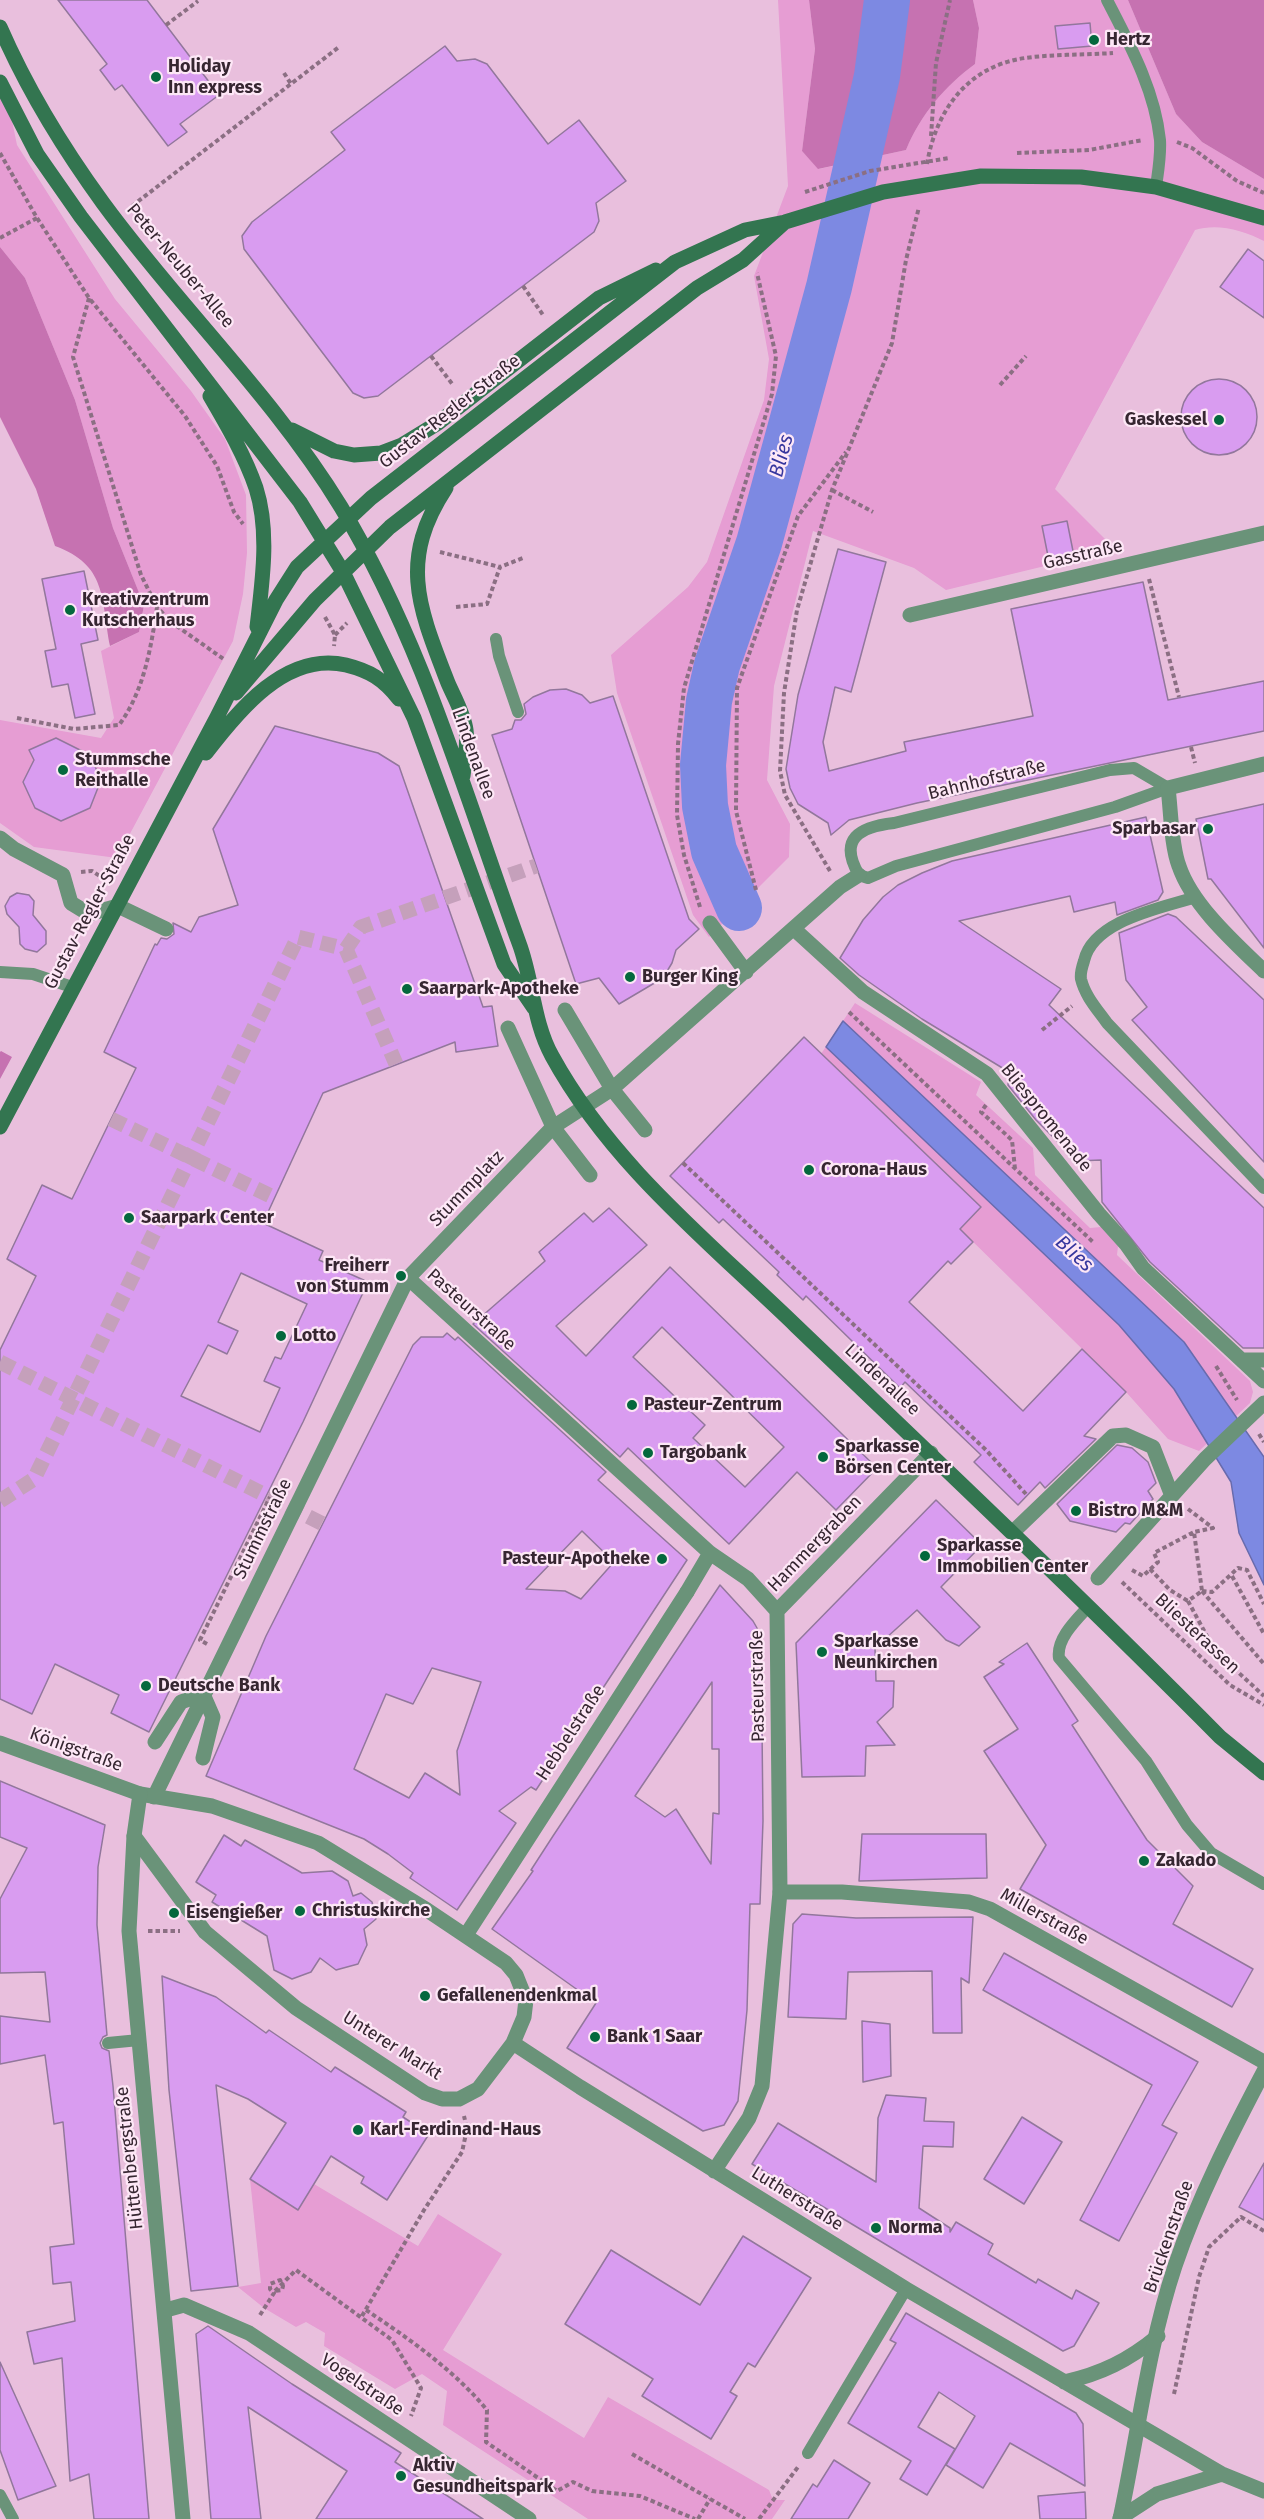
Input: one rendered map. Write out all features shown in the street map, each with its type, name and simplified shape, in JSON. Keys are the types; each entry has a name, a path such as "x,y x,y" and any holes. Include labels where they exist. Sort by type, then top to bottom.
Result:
{"main road":[{"name":"Peter-Neuber-Allee","path":"0,27 11,53 59,139 104,205 287,428 348,519"},
{"path":"0,82 37,154 81,217 175,336 300,502 325,540"},
{"name":"Gustav-Regler-Straße","path":"0,1127 72,987 118,906 217,717 276,600 297,567 385,487 675,262 745,230 784,222 883,192 981,176 1081,177 1156,187 1264,218"},
{"name":"Gustav-Regler-Straße","path":"217,717 279,641 365,550 454,475 697,288 752,253 784,222"},
{"path":"287,428 334,451 354,455 381,453 402,445 438,423 599,298 641,275 675,262"},
{"path":"175,336 229,429 256,489 263,526 261,589 256,639"},
{"path":"454,475 431,510 419,549 417,595 426,626 466,729 462,780"},
{"name":"Lindenallee","path":"348,519 412,642 530,972 536,1012 549,1051 584,1108 648,1183 700,1237 931,1453 1220,1737 1264,1773"},
{"name":"Lindenallee","path":"325,540 344,572 414,718 504,964 536,1012"},
{"path":"178,788 231,721 273,682 307,665 333,663 367,670 385,682 414,718"}],"street":[{"name":"Gasstraße","path":"910,615 1264,533"},
{"path":"1264,764 1168,788 1178,866 1196,897 1221,929 1264,971"},
{"path":"0,838 14,849 63,875 71,903 89,914 118,906 166,928"},
{"path":"584,1108 612,1089 840,887 859,875"},
{"path":"710,923 746,972"},
{"name":"Bliespromenade","path":"794,929 863,992 987,1074 997,1090 1126,1244 1143,1268 1264,1381"},
{"path":"565,1010 612,1089 645,1130"},
{"path":"508,1028 553,1127 590,1175"},
{"name":"Stummplatz","path":"408,1278 553,1127 584,1108"},
{"name":"Pasteurstraße","path":"408,1278 710,1553 748,1579 777,1611 780,1892 762,2086 749,2118 714,2171"},
{"name":"Stummstraße","path":"147,1796 203,1694 408,1278"},
{"path":"1242,1360 1264,1360"},
{"path":"1098,1578 1123,1568 1172,1496 1205,1459 1260,1407"},
{"path":"1013,1532 1113,1437 1126,1435 1153,1447 1172,1496"},
{"name":"Hammergraben","path":"777,1611 931,1453"},
{"name":"Hebbelstraße","path":"466,1935 710,1553"},
{"path":"155,1742 181,1702 203,1694 213,1717 203,1758"},
{"name":"Königstraße","path":"0,1743 147,1796"},
{"name":"Unterer Markt","path":"134,1836 205,1932 296,2008 425,2093 442,2099 459,2099 478,2089 513,2043 524,2018 526,2000 522,1987 506,1963 466,1935 347,1858 318,1843 212,1806 147,1796"},
{"name":"Hüttenbergstraße","path":"147,1796 134,1836 129,1931 166,2310 183,2519"},
{"name":"Millerstraße","path":"780,1892 842,1892 969,1902 990,1909 1264,2062"},
{"name":"Lutherstraße","path":"513,2043 714,2171 906,2289 1222,2474 1264,2491"},
{"name":"Brückenstraße","path":"1120,2518 1175,2266 1208,2182 1264,2071"},
{"name":"Vogelstraße","path":"166,2310 184,2305 249,2333 529,2519"},
{"path":"1064,2382 1113,2367 1138,2353 1158,2336"},
{"path":"1120,2518 1157,2494 1222,2474"}],"lane":[{"path":"1107,0 1146,83 1160,140 1156,187"},
{"path":"496,639 499,656 518,712"},
{"name":"Bahnhofstraße","path":"859,875 851,861 849,849 856,837 872,825 894,823 1110,770 1134,768 1168,788"},
{"path":"859,875 868,878 896,866 1115,807 1168,788"},
{"path":"1196,897 1120,922 1098,937 1085,955 1080,976 1086,995 1107,1023 1264,1188"},
{"path":"0,972 33,974 72,987"},
{"path":"1088,1606 1070,1627 1058,1650 1059,1658 1146,1761 1187,1825 1211,1853 1264,1884"},
{"path":"108,2043 139,2040"},
{"path":"808,2453 906,2289"},
{"path":"0,2495 13,2519"}],"path":[{"path":"925,172 931,140 936,63 950,0"},
{"path":"166,25 198,1"},
{"path":"132,206 339,47"},
{"path":"931,140 941,114 967,84 996,66 1024,58 1132,52"},
{"path":"284,73 291,84"},
{"path":"1010,153 1068,153 1139,140 1160,140 1192,148 1237,181 1264,193"},
{"path":"0,153 37,218 89,298 186,416 218,466 240,523 263,526"},
{"path":"840,887 785,795 780,771 784,693 797,610 832,490 892,343 906,260 920,204"},
{"path":"0,238 37,218"},
{"path":"698,900 684,855 677,815 678,744 684,688 772,394 776,356 752,253"},
{"path":"523,286 543,316"},
{"path":"89,298 73,357 141,575 157,607 180,629 214,654 241,669"},
{"path":"431,356 453,385"},
{"path":"1000,385 1026,356"},
{"path":"756,890 736,811 737,688 798,516 849,448"},
{"path":"832,490 873,512"},
{"path":"435,551 500,567 523,558"},
{"path":"1144,561 1179,697"},
{"path":"456,607 487,604 500,567"},
{"path":"18,718 74,729 119,725 134,699 144,673 157,607"},
{"path":"324,616 335,635 352,617"},
{"path":"63,875 92,871 108,882 118,906"},
{"path":"1042,1030 1086,995"},
{"path":"849,1012 1094,1243"},
{"path":"997,1090 981,1112 1012,1140 1015,1169"},
{"path":"683,1163 986,1450 1028,1495"},
{"path":"1211,1359 1241,1405"},
{"path":"1258,1433 1264,1442"},
{"path":"224,1652 200,1640 270,1497"},
{"name":"Bliesterassen","path":"1123,1568 1143,1576 1158,1562 1154,1553 1194,1532 1213,1528 1195,1514"},
{"name":"Bliesterassen","path":"1194,1532 1202,1591 1264,1664"},
{"name":"Bliesterassen","path":"1123,1568 1230,1685 1264,1705"},
{"path":"1264,1604 1247,1570 1238,1568 1232,1576 1264,1634"},
{"name":"Bliesterassen","path":"1150,1569 1170,1590 1188,1601 1215,1651 1264,1696"},
{"name":"Bliesterassen","path":"1188,1601 1202,1591 1212,1592 1232,1576"},
{"path":"129,1931 205,1932"},
{"path":"362,2316 424,2210 462,2152 466,2129 464,2115"},
{"path":"1174,2394 1199,2277 1209,2247 1241,2217 1264,2231"},
{"path":"249,2333 274,2293 270,2289 270,2284 280,2280 282,2282 284,2286 279,2292 275,2291 282,2284 289,2277 296,2270 392,2340 421,2388 404,2437"},
{"path":"366,2310 405,2336 476,2396 487,2410 486,2442 556,2491 573,2482 592,2491 640,2496 696,2519 710,2499"},
{"path":"759,2519 808,2453"},
{"path":"632,2454 745,2519"}],"shaded area":[{"path":"778,0 809,0 815,49 802,151 819,169 906,150 919,124 935,102 975,64 979,28 973,0 1128,0 1176,114 1202,142 1264,179 1264,241 1230,229 1212,227 1195,230 1055,489 1115,549 946,590 914,568 813,531 774,686 767,780 790,824 789,857 709,937 693,915 617,693 611,655 688,587 707,562 764,400 769,359 754,276 788,186"},
{"path":"809,0 973,0 979,28 975,64 935,102 919,124 906,150 818,169 802,151 815,49"},
{"path":"1128,0 1264,0 1264,179 1202,142 1176,114"},
{"path":"0,92 10,111 17,145 115,299 191,391 225,439 246,495 247,553 243,594 233,641 117,858 34,847 0,823 0,720 101,738 114,718 101,651 139,632 144,605 113,528 75,400 25,278 0,247"},
{"path":"0,247 25,278 75,400 113,528 144,605 139,632 110,646 99,585 93,573 84,563 55,546 36,489 0,417"},
{"path":"855,1003 981,1082 976,1095 1033,1148 1035,1175 1090,1228 1101,1227 1118,1246 1117,1255 1250,1381 1253,1392 1250,1403 1199,1451 1168,1439 1126,1392 960,1229 981,1207 821,1054"},
{"path":"0,1052 12,1057 0,1079"},
{"path":"250,2179 298,2209 314,2184 418,2246 438,2214 502,2254 443,2350 584,2438 608,2397 769,2490 773,2500 785,2500 772,2519 588,2519 443,2425 447,2391 422,2374 395,2389 324,2346 325,2333 306,2322 296,2327 264,2308 238,2287 261,2283"}],"water":[{"path":"843,1021 1184,1342 1264,1457 1264,1585 1239,1533 1231,1482 1174,1389 1119,1325 826,1047"}],"building":[{"name":"Holiday Inn express","path":"58,0 147,0 219,95 180,124 187,132 168,146 122,85 115,90 100,70 107,64"},
{"path":"1090,23 1092,46 1058,49 1055,26"},
{"path":"445,46 457,61 475,59 487,64 548,144 579,120 626,181 596,203 599,221 594,232 378,396 364,398 353,393 244,249 242,236 252,222 345,150 331,132"},
{"path":"1248,249 1264,261 1264,318 1220,287"},
{"name":"Gaskessel","path":"1212,379 1226,379 1240,385 1251,396 1257,410 1254,432 1246,444 1226,455 1212,455 1198,449 1187,438 1181,424 1181,410 1187,396 1198,385"},
{"path":"1067,521 1074,556 1049,561 1042,526"},
{"path":"838,549 886,562 851,692 835,687 823,742 829,771 906,751 904,742 1033,716 1011,609 1143,582 1168,700 1264,681 1264,731 917,803 849,820 831,835 828,823 798,804 790,788 786,769 798,695"},
{"path":"84,571 98,640 81,644 95,714 75,718 68,684 52,687 45,651 56,649 42,579"},
{"path":"566,689 582,695 590,703 613,696 689,919 699,929 676,950 672,963 663,978 619,1004 599,978 576,984 492,735 512,729 515,720 521,720 526,714 524,704 533,697 550,690"},
{"name":"Saarpark Center","path":"275,726 378,753 399,766 483,1007 492,1006 498,1046 456,1052 455,1042 323,1093 263,1223 323,1251 319,1260 368,1282 303,1422 149,1732 111,1713 119,1695 55,1664 32,1714 0,1699 0,1350 36,1276 7,1259 42,1185 72,1199 136,1068 104,1052 155,944 157,945 161,938 167,939 174,934 173,923 191,932 199,917 238,905 213,829","holes":["241,1273 307,1304 281,1359 275,1357 264,1381 280,1388 260,1432 181,1396 208,1345 227,1354 238,1331 218,1322"]},
{"name":"Stummsche Reithalle","path":"56,738 90,755 101,780 90,808 61,821 35,808 23,782 34,760 29,750"},
{"path":"1264,804 1264,948 1211,879 1208,879 1196,819"},
{"path":"1146,817 1163,892 1158,900 1117,915 1115,902 1074,912 1070,896 959,921 1061,989 1049,1005 1264,1208 1264,1348 1243,1348 1150,1262 1102,1202 1101,1160 1077,1161 1036,1120 1008,1085 1009,1072 922,1019 859,975 840,958 863,920 883,897 898,885 922,873 952,861"},
{"path":"17,893 29,895 34,901 33,915 46,931 46,944 37,952 25,949 20,944 19,927 7,914 5,906 10,897"},
{"path":"1168,914 1176,917 1264,1000 1264,1162 1132,1020 1147,1007 1126,980 1119,933"},
{"path":"804,1037 981,1207 960,1229 973,1242 951,1264 948,1261 909,1302 1023,1411 1082,1349 1126,1392 1084,1436 1096,1439 1045,1488 1040,1482 1018,1505 974,1462 981,1455 905,1382 900,1388 806,1296 803,1300 777,1275 779,1272 723,1219 719,1223 670,1176"},
{"path":"609,1208 647,1245 556,1326 586,1356 670,1267 877,1468 836,1510 797,1472 729,1544 628,1448 620,1457 473,1324 545,1261 539,1252 584,1213 593,1222","holes":["662,1327 784,1447 745,1487 693,1438 705,1425 633,1357"]},
{"path":"447,1333 455,1340 458,1337 606,1472 598,1480 687,1560 536,1790 531,1787 499,1811 516,1823 457,1910 410,1878 413,1873 364,1839 206,1776 266,1636 413,1345 421,1337 443,1337","holes":["582,1531 614,1562 581,1599 565,1591 526,1589","432,1668 481,1682 457,1751 460,1795 425,1773 409,1798 354,1769 386,1694 413,1704"]},
{"path":"1117,1445 1132,1448 1148,1462 1156,1483 1148,1491 1153,1499 1130,1524 1125,1523 1116,1532 1070,1521 1057,1504"},
{"path":"936,1500 982,1545 941,1587 980,1627 959,1646 946,1640 917,1610 875,1648 876,1681 894,1681 893,1707 877,1722 895,1745 866,1746 865,1776 802,1777 796,1643"},
{"path":"720,1585 753,1621 761,1635 763,1821 760,1904 750,1904 747,2010 738,2101 724,2125 703,2131 567,2048 596,2003 492,1929 533,1871 531,1870","holes":["712,1682 712,1749 719,1749 719,1814 713,1813 711,1864 676,1809 665,1817 635,1796"]},
{"path":"1027,1643 1078,1721 1072,1725 1147,1840 1193,1886 1173,1924 1253,1969 1232,2007 1020,1889 1046,1845 984,1751 1018,1729 984,1677 1004,1664 999,1662"},
{"path":"0,1781 105,1825 98,1867 97,1925 107,2035 100,2043 102,2048 109,2051 113,2086 149,2519 94,2519 89,2474 70,2481 62,2358 34,2364 27,2332 75,2321 71,2282 53,2284 50,2247 74,2244 63,2122 54,2124 45,2055 0,2064 0,2016 50,2022 45,1972 0,1973 0,1899 27,1848 0,1837"},
{"path":"862,1834 986,1834 987,1878 859,1881"},
{"name":"Christuskirche","path":"224,1835 241,1846 245,1840 302,1873 332,1871 348,1881 353,1896 361,1893 372,1902 376,1919 364,1929 367,1945 358,1964 336,1970 320,1958 311,1972 292,1979 274,1970 267,1936 212,1902 216,1895 196,1882"},
{"path":"802,1914 856,1918 973,1917 969,1983 961,1978 962,2033 933,2033 932,1971 848,1972 846,2019 788,2017 793,1924"},
{"path":"1004,1953 1198,2062 1162,2125 1177,2133 1119,2241 1080,2220 1152,2085 983,1990"},
{"path":"162,1976 216,1997 266,2033 269,2030 331,2072 335,2067 406,2112 403,2117 429,2134 387,2200 361,2183 364,2177 331,2156 298,2210 250,2179 286,2123 248,2099 216,2085 238,2286 191,2291 169,2090"},
{"path":"862,2021 890,2024 891,2076 863,2082"},
{"path":"886,2095 926,2098 924,2121 954,2122 953,2147 923,2146 919,2208 950,2228 950,2232 956,2222 993,2244 988,2254 1036,2283 1038,2279 1072,2299 1076,2290 1099,2303 1074,2346 1063,2351 752,2164 778,2123 876,2182 878,2118"},
{"path":"1022,2117 1062,2142 1024,2204 984,2179"},
{"path":"1264,2163 1264,2220 1239,2207"},
{"path":"743,2236 811,2278 755,2367 748,2363 730,2392 737,2396 711,2439 642,2396 653,2379 565,2324 611,2250 700,2305"},
{"path":"906,2313 1076,2413 1083,2424 1085,2486 1010,2443 983,2488 946,2465 975,2416 939,2392 918,2427 955,2449 927,2495 900,2479 911,2461 848,2423 896,2343 890,2340"},
{"path":"208,2326 292,2384 401,2453 395,2462 483,2519 316,2519 347,2471 248,2407 261,2519 211,2519 196,2334"},
{"path":"0,2362 56,2486 18,2500 0,2450"},
{"path":"834,2460 870,2483 848,2519 791,2519 813,2484 817,2487"},
{"path":"1085,2492 1086,2519 1040,2519 1038,2496"}],"waterway":[{"name":"Blies","path":"739,908 714,851 705,806 703,765 709,701 717,665 759,543 829,287 877,76 887,0"}],"tunnel":[{"path":"346,949 361,927 536,866"},
{"path":"0,1501 34,1479 298,937 346,949 396,1064"},
{"path":"111,1119 275,1198"},
{"path":"0,1362 327,1526"}],"place":[{"name":"Hertz","path":"1094,40"},
{"name":"Holiday Inn express","path":"156,77"},
{"name":"Gaskessel","path":"1219,420"},
{"name":"Kreativzentrum Kutscherhaus","path":"70,610"},
{"name":"Stummsche Reithalle","path":"63,770"},
{"name":"Sparbasar","path":"1208,829"},
{"name":"Burger King","path":"630,977"},
{"name":"Saarpark-Apotheke","path":"407,989"},
{"name":"Corona-Haus","path":"809,1170"},
{"name":"Saarpark Center","path":"129,1218"},
{"name":"Freiherr von Stumm","path":"401,1276"},
{"name":"Lotto","path":"281,1336"},
{"name":"Pasteur-Zentrum","path":"632,1405"},
{"name":"Targobank","path":"648,1453"},
{"name":"Sparkasse Börsen Center","path":"823,1457"},
{"name":"Bistro M&M","path":"1076,1511"},
{"name":"Sparkasse Immobilien Center","path":"925,1556"},
{"name":"Pasteur-Apotheke","path":"662,1559"},
{"name":"Sparkasse Neunkirchen","path":"822,1652"},
{"name":"Deutsche Bank","path":"146,1686"},
{"name":"Zakado","path":"1144,1861"},
{"name":"Christuskirche","path":"300,1911"},
{"name":"Eisengießer","path":"174,1913"},
{"name":"Gefallenendenkmal","path":"425,1996"},
{"name":"Bank 1 Saar","path":"595,2037"},
{"name":"Karl-Ferdinand-Haus","path":"358,2130"},
{"name":"Norma","path":"876,2228"},
{"name":"Aktiv Gesundheitspark","path":"401,2476"}]}
